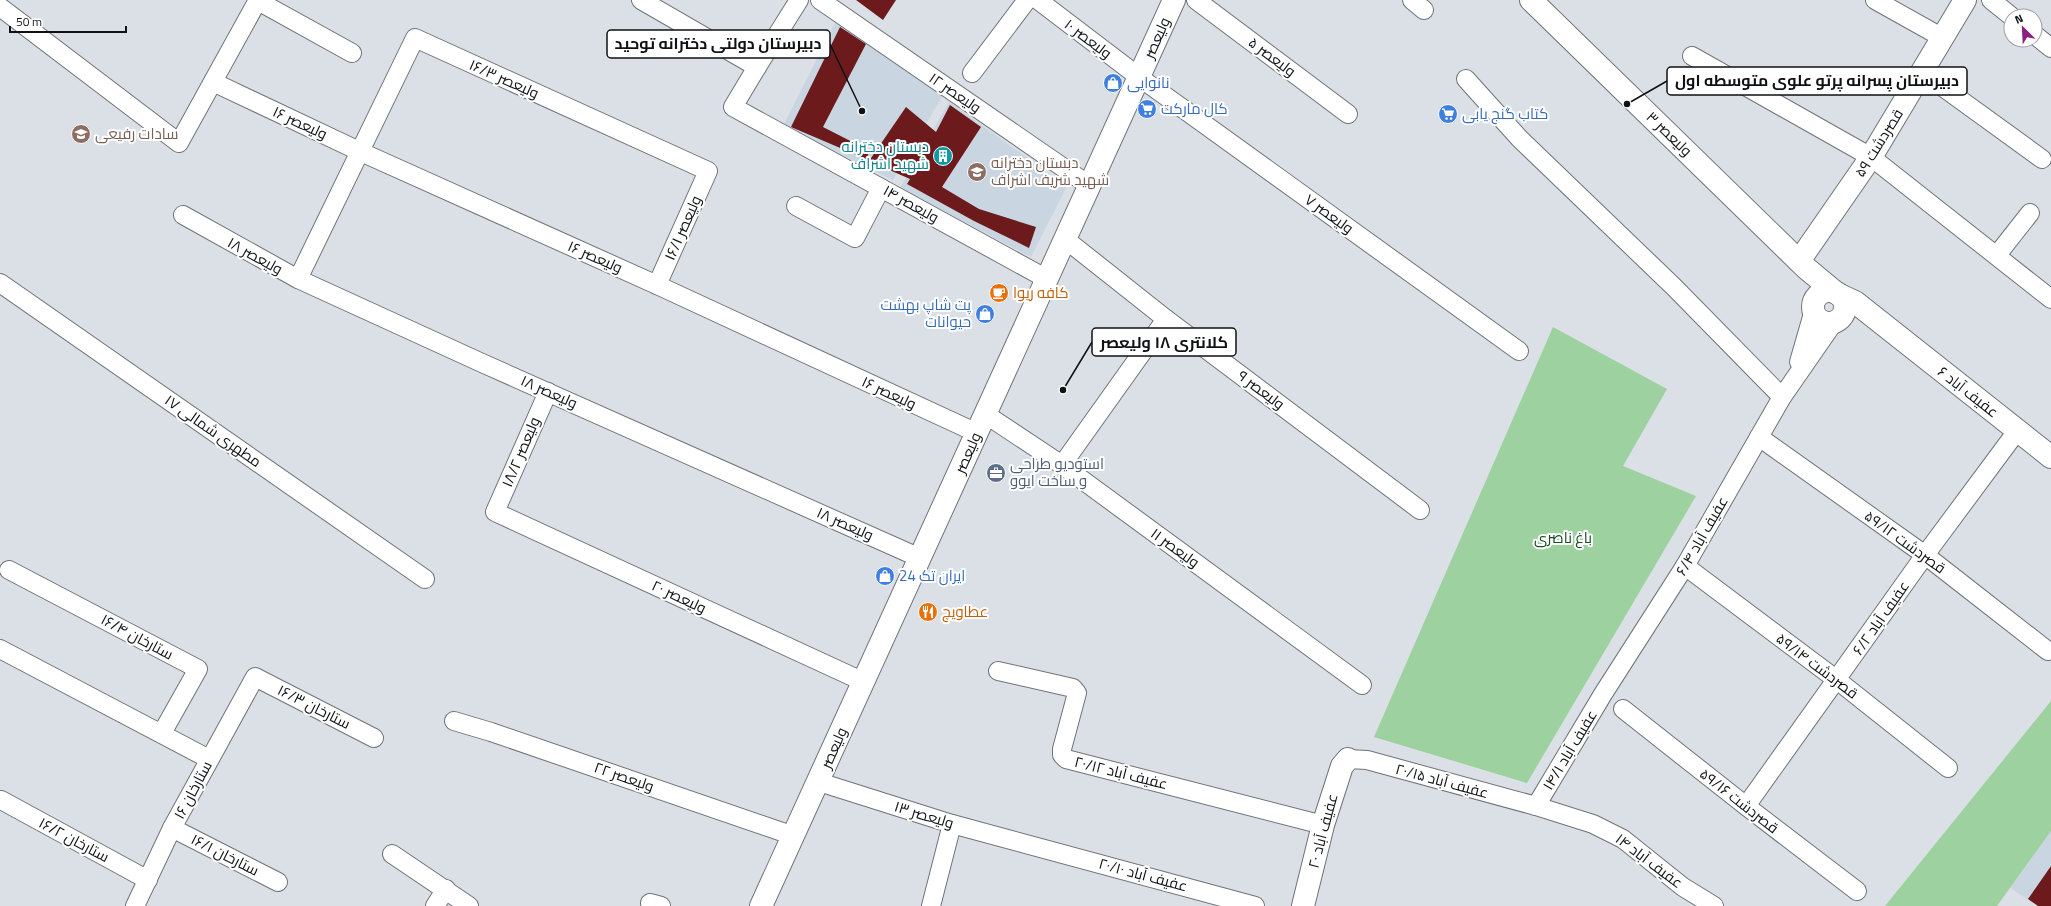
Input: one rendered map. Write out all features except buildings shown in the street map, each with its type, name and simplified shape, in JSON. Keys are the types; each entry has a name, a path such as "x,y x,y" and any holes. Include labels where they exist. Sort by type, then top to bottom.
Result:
{"street":[{"path":"642,0 757,67 799,0"},
{"name":"۱۲ ولیعصر","path":"820,0 1090,186"},
{"path":"972,73 1027,0"},
{"name":"۱۰ ولیعصر","path":"1038,0 1139,77"},
{"name":"ولیعصر","path":"761,906 819,782 1174,0"},
{"name":"۵ ولیعصر","path":"1196,0 1348,114"},
{"name":"۳ ولیعصر","path":"1531,0 1802,265 1838,294"},
{"path":"1875,0 1943,38"},
{"name":"۵۹ قصردشت","path":"1802,265 1871,158 1965,0"},
{"path":"1991,0 2003,10"},
{"path":"0,7 179,143 258,1 352,53"},
{"name":"۱۶/۳ ولیعصر","path":"360,152 415,38 708,171"},
{"path":"2043,42 2051,48"},
{"path":"1692,56 1871,158 1997,255 2051,299"},
{"name":"۱۴ ولیعصر","path":"757,67 733,107 1047,280"},
{"path":"1922,72 2042,159"},
{"name":"۷ ولیعصر","path":"1139,77 1519,351"},
{"path":"1466,79 1520,139 1674,287 1782,397"},
{"name":"۱۶ ولیعصر","path":"213,82 360,152 657,285 981,424"},
{"path":"298,279 360,152"},
{"name":"۱۶/۱ ولیعصر","path":"657,285 708,171"},
{"path":"796,206 855,238 881,188"},
{"path":"1997,255 2030,213"},
{"name":"۱۸ ولیعصر","path":"183,215 298,279 920,558"},
{"name":"۹ ولیعصر","path":"1065,239 1166,319 1420,510"},
{"path":"1802,265 1814,308 1820,319 1824,321 1836,320 1845,308 1843,298 1838,294 1829,291 1822,293 1816,298 1814,308"},
{"name":"۱۷ مطهری شمالی","path":"0,283 425,579"},
{"name":"عفیف آباد ۶","path":"1838,294 1856,302 1885,327 2051,456"},
{"name":"عفیف آباد ۶/۴","path":"1795,376 1814,308"},
{"path":"1062,465 1166,319"},
{"name":"عفیف آباد ۶/۴","path":"1603,694 1685,566 1795,376 1836,320"},
{"name":"عفیف آباد ۶","path":"1836,320 1885,327"},
{"name":"۱۸/۲ ولیعصر","path":"495,512 548,392"},
{"name":"۱۱ ولیعصر","path":"981,424 1062,465 1362,685"},
{"name":"عفیف آباد ۶/۲","path":"1746,806 1925,555 2017,431"},
{"name":"۵۹/۱۲ قصردشت","path":"1759,437 1925,555 2048,651"},
{"name":"۲۰ ولیعصر","path":"495,512 864,682"},
{"name":"۵۹/۱۴ قصردشت","path":"1685,566 1837,680 1948,768"},
{"name":"۱۶/۴ ستارخان","path":"9,570 198,669 162,733"},
{"path":"0,649 209,759"},
{"name":"عفیف آباد ۲۰/۱۲","path":"998,671 1073,688 1077,693 1062,749 1062,754 1066,759 1323,824"},
{"name":"۱۶/۳ ستارخان","path":"255,676 374,738"},
{"name":"۱۶ ستارخان","path":"135,906 172,828 255,676"},
{"name":"عفیف آباد ۱۴/۱","path":"1536,806 1603,694"},
{"name":"۵۹/۱۶ قصردشت","path":"1622,709 1857,890"},
{"name":"۲۲ ولیعصر","path":"454,721 491,732 794,836"},
{"name":"عفیف آباد ۲۰","path":"1303,906 1323,824 1342,766 1348,759"},
{"name":"عفیف آباد ۲۰/۱۵","path":"1348,759 1367,760 1536,806"},
{"name":"۱۳ ولیعصر","path":"819,782 952,824 1031,844"},
{"name":"۱۶/۲ ستارخان","path":"1,800 148,880"},
{"name":"عفیف آباد ۱۴","path":"1536,806 1593,824 1623,839 1682,887 1714,906"},
{"path":"931,906 952,824"},
{"name":"۱۶/۱ ستارخان","path":"172,828 278,882"},
{"name":"عفیف آباد ۲۰/۱۰","path":"1031,844 1255,906"},
{"path":"392,854 446,889 469,906"},
{"path":"435,906 446,889"}],"shaded area":[{"path":"838,17 943,95 893,180 783,126"},
{"name":"دبستان دخترانه شهید شریف اشراف","path":"949,102 1026,157 1066,188 1031,257 900,188"},
{"path":"2051,831 2051,906 2038,906 2010,888"}],"green space":[{"name":"باغ ناصری","path":"1553,327 1667,389 1623,466 1696,496 1527,783 1374,737"},
{"path":"2051,701 2051,831 1997,906 1885,906"}],"place":[{"name":"نانوایی","path":"1113,83"},
{"name":"دبیرستان پسرانه پرتو علوی متوسطه اول","path":"1627,104"},
{"name":"کال مارکت","path":"1147,109"},
{"name":"دبیرستان دولتی دخترانه توحید","path":"862,111"},
{"name":"کتاب گنج یابی","path":"1448,114"},
{"name":"سادات رفیعی","path":"81,134"},
{"name":"دبستان دخترانه شهید اشراف","path":"943,156"},
{"name":"دبستان دخترانه شهید شریف اشراف","path":"977,172"},
{"name":"کافه ریوا","path":"999,293"},
{"name":"پت شاپ بهشت حیوانات","path":"985,314"},
{"name":"کلانتری ۱۸ ولیعصر","path":"1063,390"},
{"name":"استودیو طراحی و ساخت ایوو","path":"996,473"},
{"name":"ایران تک 24","path":"885,576"},
{"name":"عطاویچ","path":"928,612"}]}
